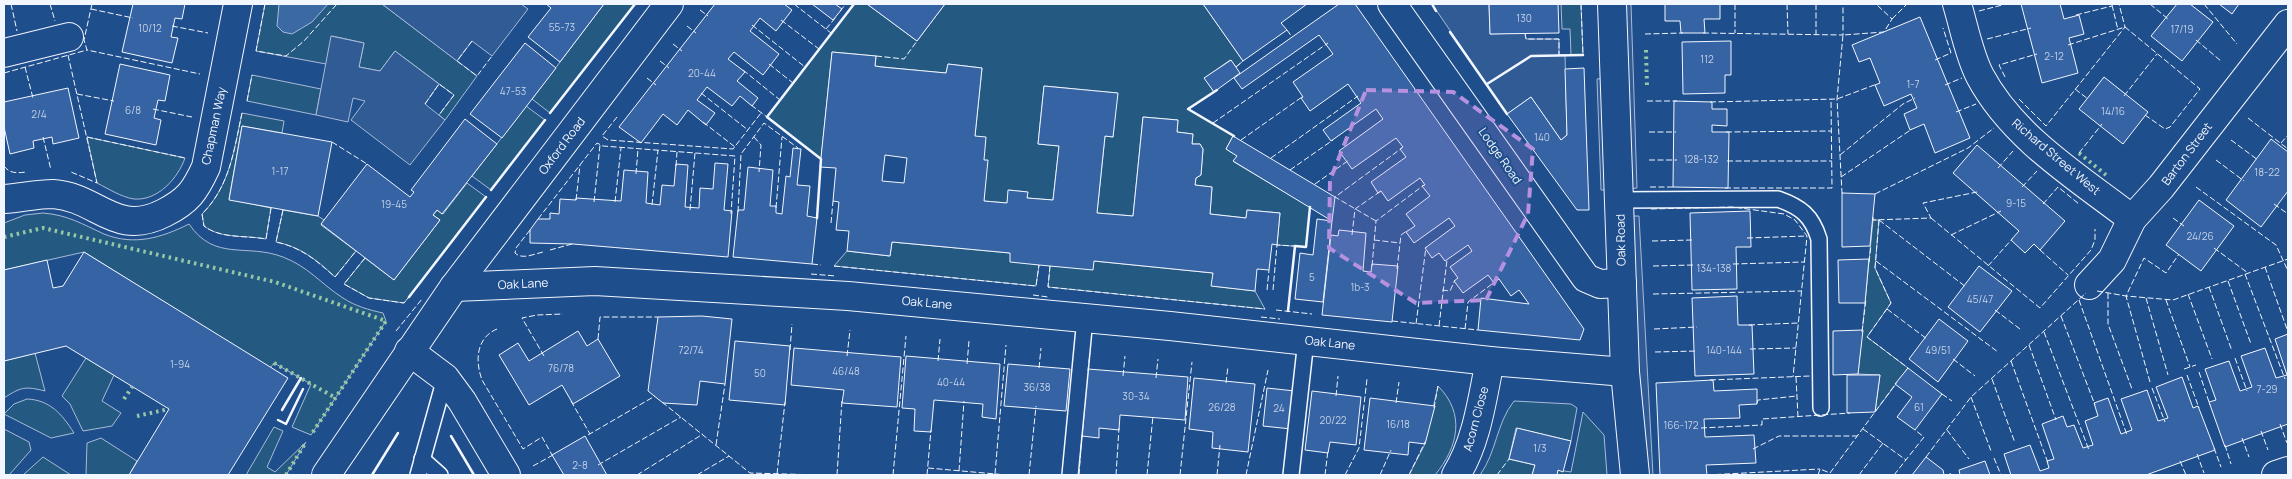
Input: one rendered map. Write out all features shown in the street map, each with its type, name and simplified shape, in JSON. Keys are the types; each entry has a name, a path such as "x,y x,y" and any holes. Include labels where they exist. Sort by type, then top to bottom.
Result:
{"street":[{"name":"Chapman Way","path":"4,199 54,194 86,203 130,222 148,221 180,205 195,190 206,167 238,4"},
{"name":"Oxford Road","path":"454,287 669,4"},
{"name":"Lodge Road","path":"1392,4 1586,278 1600,284 1622,283"},
{"name":"Oak Road","path":"1612,4 1625,372 1635,475"},
{"name":"Richard Street West","path":"1957,4 1980,75 2000,107 2021,130 2050,155 2132,219"},
{"name":"Barton Street","path":"2089,285 2112,260 2132,219 2161,187 2222,106 2288,24"},
{"path":"4,53 69,37"},
{"name":"Oak Lane","path":"454,287 595,280 848,296 1306,340 1490,361 1625,372"},
{"path":"326,475 454,287"},
{"path":"409,351 445,378 462,401 506,475"},
{"name":"Acorn Close","path":"1456,475 1462,466 1474,435 1490,361"},
{"path":"2276,475 2288,471"}],"lane":[{"path":"1620,200 1778,199 1796,206 1814,224 1819,239 1821,408"},
{"path":"1070,475 1085,318"},
{"path":"1292,475 1306,340"},
{"path":"418,475 445,378"},
{"path":"422,459 440,475"}],"highlighted area":[{"path":"1366,90 1453,92 1533,149 1528,214 1486,300 1416,303 1329,248 1330,180"}],"shaded area":[{"path":"265,4 382,4 477,76 445,120 439,115 454,95 395,51 380,71 359,67 364,43 332,36 326,64 256,51"},
{"path":"279,4 328,4 312,22 292,34 283,32 277,26"},
{"path":"382,4 521,4 528,9 492,56 472,41 457,61"},
{"path":"604,4 635,4 550,113 532,99"},
{"path":"854,4 867,4 917,41 945,4 1203,4 1243,61 1236,67 1230,60 1205,78 1214,92 1189,109 1233,136 1226,149 1237,156 1234,162 1310,207 1306,247 1277,245 1280,213 1247,210 1246,218 1210,214 1212,187 1195,185 1196,178 1201,175 1203,149 1200,144 1192,144 1193,134 1177,132 1178,120 1143,117 1133,216 1097,213 1105,136 1113,137 1117,93 1044,86 1038,144 1059,146 1053,200 1027,198 1027,192 1009,190 1007,203 984,201 984,160 975,136 982,68 948,64 946,73 882,67 875,66 876,56 832,52 821,159 767,117"},
{"path":"1432,4 1489,4 1490,34 1525,33 1526,39 1559,39 1559,55 1565,55 1567,135 1561,140 1531,97 1507,114"},
{"path":"1561,4 1581,4 1583,55 1571,55 1570,29 1562,29"},
{"path":"1621,4 1631,4 1637,188 1627,189"},
{"path":"331,36 364,43 359,67 380,71 395,51 439,84 425,104 445,120 410,165 351,120 365,101 353,98 348,122 316,115"},
{"path":"252,75 321,89 316,115 247,101"},
{"path":"1607,78 1611,190 1601,190 1597,79"},
{"path":"526,106 545,120 491,190 472,176"},
{"path":"242,113 284,121 282,133 242,126 229,199 271,208 266,239 225,235 204,226 202,214 219,192 225,179 233,154"},
{"path":"87,137 185,158 172,180 159,192 143,199 129,198 97,183"},
{"path":"467,183 486,197 404,303 369,298 344,284 365,258 394,280 440,220 433,215 437,210 443,214"},
{"path":"283,210 318,216 324,220 321,225 356,251 335,277 308,255 293,247 276,242"},
{"path":"43,213 82,223 115,238 137,240 168,233 189,224 199,236 209,243 220,247 232,250 269,253 292,261 348,301 383,313 386,321 311,435 292,427 311,384 274,363 270,368 84,252 4,270 4,223 25,215"},
{"path":"1630,216 1639,216 1653,475 1644,475"},
{"path":"1873,220 1879,220 1875,268 1891,303 1867,337 1908,368 1875,412 1880,375 1858,374"},
{"path":"892,242 1010,253 1039,265 1036,286 834,266 847,251 890,256"},
{"path":"1094,261 1213,273 1212,286 1255,291 1265,309 1048,287 1050,266"},
{"path":"35,353 45,391 23,388 4,398 4,361"},
{"path":"86,358 114,375 102,401 121,413 112,426 83,431 70,404 62,396"},
{"path":"1438,386 1453,408 1456,430 1453,442 1443,464 1435,475 1409,475 1425,444"},
{"path":"27,399 42,402 55,409 74,433 51,438 4,414 14,404"},
{"path":"1514,401 1571,404 1577,408 1571,441 1516,428 1509,459 1535,465 1532,475 1480,475 1490,457 1503,419"},
{"path":"1583,412 1604,435 1607,475 1557,475 1558,470 1571,472"},
{"path":"274,427 283,431 267,467 275,472 306,442 286,475 246,475"},
{"path":"4,429 29,442 31,450 9,475 4,475"},
{"path":"101,438 137,461 129,475 86,475 87,443"},
{"path":"43,457 71,475 23,475"}],"building":[{"path":"133,4 185,4 182,19 175,18 171,37 178,38 172,63 122,52"},
{"path":"546,4 604,4 560,62 528,37 551,8"},
{"path":"715,4 784,4 792,10 776,31 760,18 750,31 779,54 763,75 734,52 728,59 745,72 737,81 758,98 752,106 740,96 732,106 707,87 697,100 715,113 706,125 688,110 677,125 663,114 641,143 619,127"},
{"path":"812,4 835,4 842,9 833,20"},
{"path":"867,4 945,4 917,41"},
{"path":"1203,4 1307,4 1281,23 1287,30 1243,61"},
{"path":"1339,4 1355,4 1584,329 1580,340 1478,330 1481,298 1529,304 1519,290 1511,296 1499,279 1494,283 1488,275 1463,293 1454,281 1458,278 1450,267 1472,251 1468,245 1445,261 1439,253 1432,258 1425,248 1455,226 1449,218 1414,243 1406,232 1415,226 1406,214 1430,196 1422,186 1425,185 1420,178 1388,201 1381,191 1378,193 1371,182 1406,157 1400,149 1403,147 1396,138 1352,169 1339,151 1383,119 1376,109 1331,141 1323,130 1361,103 1348,84 1310,111 1301,98 1303,97 1293,82 1333,54 1319,35 1242,89 1234,78"},
{"path":"1489,4 1558,4 1559,33 1490,34"},
{"path":"1665,4 1720,4 1720,19 1704,19 1705,33 1681,33 1680,21 1665,21"},
{"path":"2021,4 2060,4 2064,19 2079,15 2084,34 2069,38 2078,73 2042,83"},
{"path":"2177,4 2190,4 2213,22 2182,61 2151,36"},
{"path":"2219,4 2239,4 2232,14"},
{"path":"1920,17 1970,138 1935,153 1924,124 1910,130 1904,114 1917,108 1911,94 1884,106 1875,85 1880,83 1870,58 1859,62 1852,45"},
{"path":"1731,41 1731,75 1725,75 1725,93 1683,94 1682,42"},
{"path":"525,43 556,68 502,138 470,114"},
{"path":"832,52 876,56 875,66 882,67 946,73 948,64 982,68 975,136 986,137 984,160 988,160 984,201 1007,203 1008,190 1028,192 1027,198 1053,200 1059,146 1038,144 1044,86 1118,93 1113,137 1105,136 1097,213 1133,216 1143,117 1178,120 1177,132 1193,134 1192,144 1200,144 1203,149 1201,175 1196,178 1195,185 1212,187 1210,214 1246,218 1247,210 1280,213 1277,245 1272,244 1269,270 1257,269 1255,291 1211,286 1213,273 1094,261 1093,270 1039,265 1010,262 1010,253 892,242 890,256 847,251 849,231 836,230 839,202 833,201 836,168 820,167","holes":["885,155 907,158 904,183 882,181"]},
{"path":"1231,60 1240,73 1214,92 1204,78"},
{"path":"120,64 170,75 165,101 158,100 154,118 161,120 156,145 105,134"},
{"path":"1584,68 1589,210 1577,210 1507,114 1531,97 1561,140 1567,135 1565,69"},
{"path":"2104,77 2148,112 2123,144 2079,109"},
{"path":"68,88 79,138 53,144 52,137 33,141 34,148 10,154 4,127 4,102"},
{"path":"1674,101 1712,102 1712,109 1727,109 1727,126 1712,125 1712,132 1729,132 1728,188 1673,187"},
{"path":"465,119 497,144 442,214 437,210 433,215 440,220 394,280 321,224 367,164 410,197 414,192 411,190"},
{"path":"242,126 332,142 318,216 229,200"},
{"path":"1233,136 1335,197 1332,221 1233,161 1237,156 1226,149"},
{"path":"2271,139 2288,152 2288,191 2261,227 2226,200"},
{"path":"1977,145 2065,221 2040,250 2034,244 2025,253 2011,240 2019,231 1953,173"},
{"path":"793,148 801,149 797,185 810,186 807,216 817,218 812,264 733,257 738,210 744,210 748,167 773,170 770,206 776,206 776,213 782,214 786,176 790,177"},
{"path":"715,163 728,164 724,210 732,211 728,257 573,244 530,243 530,230 538,219 550,219 550,213 559,214 560,199 576,200 576,198 621,201 624,170 648,172 646,203 660,205 662,185 674,186 676,164 688,165 685,207 699,208 700,188 713,189"},
{"path":"1842,193 1875,194 1870,246 1842,247"},
{"path":"2199,200 2234,226 2201,271 2166,245"},
{"path":"1750,211 1751,247 1736,247 1737,289 1692,290 1690,213"},
{"path":"1317,219 1332,221 1323,302 1295,299 1300,253 1313,255"},
{"path":"1339,230 1366,233 1363,271 1371,272 1372,264 1398,266 1392,322 1322,315 1331,235 1338,236"},
{"path":"84,252 288,378 228,475 129,475 169,409 66,346 4,361 4,270 47,260 53,288 63,286"},
{"path":"1869,259 1865,303 1839,303 1838,260"},
{"path":"1979,266 2012,291 1980,332 1948,307"},
{"path":"1737,296 1738,325 1752,325 1754,374 1695,376 1692,298"},
{"path":"702,316 732,319 725,384 700,381 697,405 663,403 648,391 658,317"},
{"path":"1939,319 1968,341 1938,382 1909,359"},
{"path":"1863,330 1858,374 1833,375 1833,331"},
{"path":"578,331 587,346 598,339 620,376 573,404 562,385 529,405 499,355 518,343 529,361"},
{"path":"2288,334 2288,424 2225,447 2209,402 2216,400 2205,369 2229,361 2240,391 2252,387 2241,356 2265,348 2276,378 2287,375 2275,339"},
{"path":"735,341 790,346 785,405 729,400"},
{"path":"794,348 901,357 897,407 842,403 844,390 791,385"},
{"path":"906,356 1000,364 996,419 982,417 983,404 934,400 931,432 914,431 915,409 902,408"},
{"path":"1008,364 1070,369 1066,411 1004,406"},
{"path":"1908,368 1942,394 1915,430 1897,417 1912,397 1895,384"},
{"path":"1088,369 1188,377 1185,420 1120,415 1119,430 1099,428 1099,438 1082,436"},
{"path":"1847,375 1880,375 1875,412 1847,413"},
{"path":"2182,377 2193,408 2198,406 2215,450 2146,475 2011,475 2004,454 2030,445 2040,471 2049,468 2047,461 2054,459 2042,424 2063,416 2067,427 2074,425 2083,448 2093,445 2085,421 2098,416 2094,403 2108,398 2121,434 2132,430 2121,399 2147,390 2158,421 2168,418 2156,387"},
{"path":"1194,378 1255,384 1248,452 1212,448 1213,432 1189,429"},
{"path":"1713,380 1714,391 1757,389 1757,404 1739,405 1740,418 1704,419 1705,437 1754,435 1756,463 1706,465 1707,475 1660,475 1656,383"},
{"path":"1267,388 1295,391 1291,429 1263,426"},
{"path":"1312,391 1361,397 1356,445 1330,442 1328,453 1305,450"},
{"path":"1370,398 1435,406 1425,444 1409,442 1408,455 1364,450"},
{"path":"1517,428 1571,441 1563,472 1558,470 1557,475 1532,475 1535,465 1509,459"},
{"path":"585,436 607,475 564,475 552,455"},
{"path":"1926,457 1943,470 1944,475 1912,475"},
{"path":"1985,461 1990,475 1960,475 1959,470"}],"hedge":[{"path":"1646,50 1647,87"},
{"path":"2079,153 2106,175"},
{"path":"4,237 43,228 275,282 386,321 311,435"},
{"path":"274,363 334,397"},
{"path":"124,399 132,387"},
{"path":"137,416 169,409"},
{"path":"286,475 306,442"}],"fence":[{"path":"11,4 17,31"},
{"path":"50,4 55,21"},
{"path":"92,4 84,40 87,50 200,74"},
{"path":"265,4 256,51 286,56 304,41 337,4"},
{"path":"794,4 831,33"},
{"path":"840,11 846,4"},
{"path":"1581,4 1583,55"},
{"path":"1735,4 1735,33"},
{"path":"1787,4 1788,34"},
{"path":"1816,4 1816,35"},
{"path":"1703,33 1843,35 1843,4"},
{"path":"1843,193 1837,99 1843,35 1884,32 1892,19 1876,4"},
{"path":"1892,19 1907,4"},
{"path":"1979,11 2006,4"},
{"path":"2019,99 2046,126 2125,27 2119,4"},
{"path":"2150,4 2168,19"},
{"path":"2204,4 2237,44"},
{"path":"2112,5 2118,30"},
{"path":"2076,15 2112,6"},
{"path":"91,9 133,18"},
{"path":"700,10 708,16"},
{"path":"826,29 836,17"},
{"path":"781,20 819,49"},
{"path":"752,25 805,67"},
{"path":"172,26 208,33"},
{"path":"687,26 696,33"},
{"path":"2068,45 2125,27 2200,89 2170,127 2165,129 2145,115"},
{"path":"1935,60 1951,53 1943,28"},
{"path":"1987,39 2031,28"},
{"path":"1287,30 1292,37"},
{"path":"1525,33 1526,39 1559,39 1559,55"},
{"path":"1645,34 1683,33"},
{"path":"2196,40 2221,61"},
{"path":"472,41 457,61 477,76 492,56"},
{"path":"876,56 904,59 917,41"},
{"path":"1213,123 1328,43"},
{"path":"673,44 682,51"},
{"path":"4,73 87,50"},
{"path":"2005,77 1999,65 2037,54"},
{"path":"2124,96 2157,54"},
{"path":"68,55 97,183 71,172"},
{"path":"660,61 669,68"},
{"path":"1236,67 1243,61"},
{"path":"769,64 793,83"},
{"path":"25,67 33,98"},
{"path":"743,70 780,100"},
{"path":"247,101 252,75"},
{"path":"647,78 656,85"},
{"path":"1945,85 1962,78"},
{"path":"425,104 439,84 454,95 439,115"},
{"path":"1710,102 1837,99 1877,84"},
{"path":"2075,89 2088,99"},
{"path":"701,93 748,130"},
{"path":"77,94 114,101"},
{"path":"1271,158 1358,96"},
{"path":"1241,140 1302,97"},
{"path":"1840,155 1903,104 1915,98"},
{"path":"1725,188 1832,188 1831,99"},
{"path":"1647,101 1677,101"},
{"path":"1956,112 1976,104"},
{"path":"751,105 767,117"},
{"path":"153,109 192,117"},
{"path":"242,113 233,154 225,179 219,192 202,214 204,226 225,235 266,239 271,208"},
{"path":"617,117 602,136 608,140 733,149 761,113"},
{"path":"2248,118 2288,149"},
{"path":"703,122 735,147"},
{"path":"738,212 741,154 764,123 798,148"},
{"path":"2079,153 2102,124"},
{"path":"1875,194 1968,148 1994,128"},
{"path":"1841,177 1912,129"},
{"path":"1726,132 1831,131"},
{"path":"1649,132 1676,132"},
{"path":"2281,143 2288,135"},
{"path":"43,137 51,170"},
{"path":"87,137 185,158"},
{"path":"754,137 761,145 759,172"},
{"path":"776,208 782,137"},
{"path":"1290,170 1333,140"},
{"path":"2231,140 2258,160"},
{"path":"332,142 367,164"},
{"path":"538,219 597,143 603,146 735,156 731,214"},
{"path":"594,202 600,145"},
{"path":"615,202 621,148"},
{"path":"1376,221 1335,197 1402,148"},
{"path":"636,174 638,149"},
{"path":"652,205 658,150"},
{"path":"1998,168 2013,151"},
{"path":"676,166 677,152"},
{"path":"690,210 695,153"},
{"path":"1315,184 1349,160"},
{"path":"1649,160 1677,160"},
{"path":"2216,160 2244,181"},
{"path":"1727,161 1832,161"},
{"path":"576,200 580,165"},
{"path":"4,166 11,172 27,172"},
{"path":"2022,187 2037,171"},
{"path":"1372,266 1376,221 1424,185"},
{"path":"1650,187 1675,187"},
{"path":"2043,204 2058,187 2079,204"},
{"path":"2196,187 2276,245 2288,271"},
{"path":"1352,235 1355,209 1381,191"},
{"path":"1873,217 1873,220 1931,218 1923,203 1977,192"},
{"path":"831,223 833,201"},
{"path":"2274,204 2288,214"},
{"path":"1651,209 1733,207 1784,214 1795,220 1807,236 1793,377"},
{"path":"283,210 276,242 301,251 335,277 356,251"},
{"path":"1951,235 2001,211"},
{"path":"1931,218 2040,308 2091,250 2095,240 2095,229"},
{"path":"2173,218 2184,226"},
{"path":"1879,220 1875,268 1891,303 1867,337 1908,368 1906,370"},
{"path":"1879,220 1966,287"},
{"path":"530,230 516,248 515,253 525,256 543,252"},
{"path":"1397,269 1401,235 1408,230"},
{"path":"1747,238 1807,236"},
{"path":"1988,266 2013,238"},
{"path":"1374,240 1400,243"},
{"path":"1652,241 1692,240"},
{"path":"550,250 572,244"},
{"path":"1273,290 1277,245 1295,246"},
{"path":"1869,262 1871,245"},
{"path":"1416,324 1426,247"},
{"path":"2214,248 2248,273"},
{"path":"2040,250 2068,275"},
{"path":"2150,382 2126,296 2144,258 2166,273 2179,254"},
{"path":"365,258 344,284 369,298 404,303 409,297"},
{"path":"2097,291 2126,296 2173,300 2288,259"},
{"path":"1439,326 1447,260"},
{"path":"1876,261 1998,352"},
{"path":"1733,264 1804,262"},
{"path":"812,264 821,265"},
{"path":"834,266 1036,286 1039,265"},
{"path":"1653,266 1693,265"},
{"path":"1050,266 1048,287 1265,309"},
{"path":"2265,267 2288,332"},
{"path":"1267,290 1269,270"},
{"path":"811,274 836,276"},
{"path":"2245,274 2285,379"},
{"path":"1442,290 1450,291 1455,280"},
{"path":"1465,329 1468,302 1496,281"},
{"path":"2228,281 2251,344"},
{"path":"2209,287 2232,351"},
{"path":"1653,294 1802,291"},
{"path":"1926,457 1971,397 2086,293"},
{"path":"2108,293 2108,324 2132,389"},
{"path":"2188,294 2212,359"},
{"path":"1033,295 1048,297"},
{"path":"2146,298 2168,375"},
{"path":"396,331 422,299"},
{"path":"1862,332 1866,299"},
{"path":"2079,300 2127,435"},
{"path":"2166,300 2190,367"},
{"path":"1887,309 1927,339"},
{"path":"1276,310 1312,314"},
{"path":"1995,310 2020,329"},
{"path":"544,356 522,318 537,315 563,314"},
{"path":"2061,316 2095,405"},
{"path":"598,339 600,317 658,317"},
{"path":"1261,317 1280,319"},
{"path":"1392,321 1478,330"},
{"path":"1749,325 1798,323"},
{"path":"790,350 792,324"},
{"path":"1654,329 1697,327"},
{"path":"497,329 490,333 481,344 478,365 482,380 523,449 542,437 552,455"},
{"path":"847,356 850,330"},
{"path":"2044,332 2089,450"},
{"path":"893,475 906,336"},
{"path":"938,361 940,339"},
{"path":"967,364 969,341"},
{"path":"995,474 1006,345"},
{"path":"2029,345 2056,420"},
{"path":"1039,368 1041,348"},
{"path":"1750,349 1796,348"},
{"path":"1655,352 1697,351"},
{"path":"1088,371 1090,353"},
{"path":"1123,376 1125,356"},
{"path":"2235,358 2247,391"},
{"path":"1156,378 1158,359"},
{"path":"1953,359 1975,376"},
{"path":"2011,361 2048,463"},
{"path":"1180,475 1192,362"},
{"path":"2184,369 2196,365"},
{"path":"1226,383 1228,366"},
{"path":"1246,475 1268,370"},
{"path":"2199,372 2210,405"},
{"path":"2187,375 2199,408"},
{"path":"1336,396 1338,376"},
{"path":"1710,380 1810,376"},
{"path":"1796,377 1798,417"},
{"path":"1345,475 1359,448 1367,379"},
{"path":"1992,379 2015,443"},
{"path":"1396,403 1399,382"},
{"path":"1818,475 1820,469 1830,473 1897,382"},
{"path":"716,445 725,384"},
{"path":"1434,408 1438,386"},
{"path":"2152,388 2165,422"},
{"path":"1942,394 1952,401"},
{"path":"588,435 655,396"},
{"path":"1757,403 1758,400 1797,396"},
{"path":"1971,397 1991,451"},
{"path":"837,475 842,400"},
{"path":"571,401 590,434"},
{"path":"959,471 964,401"},
{"path":"662,402 750,473 820,475"},
{"path":"777,474 785,402"},
{"path":"1029,475 1036,406"},
{"path":"1701,428 1762,425 1762,419 1850,413"},
{"path":"1147,475 1153,416"},
{"path":"598,465 681,417"},
{"path":"2280,424 2287,443"},
{"path":"1116,475 1119,428"},
{"path":"1863,429 1906,460"},
{"path":"927,475 931,430"},
{"path":"1894,475 1924,437 1915,430"},
{"path":"1947,430 1969,459"},
{"path":"2261,431 2268,450"},
{"path":"1079,475 1082,433"},
{"path":"637,475 703,434"},
{"path":"1753,449 1779,436 1857,436"},
{"path":"2242,438 2249,457"},
{"path":"1409,475 1425,442"},
{"path":"1859,475 1883,443"},
{"path":"1217,475 1220,445"},
{"path":"2225,445 2231,464"},
{"path":"2214,448 2221,467"},
{"path":"1325,475 1328,450"},
{"path":"1380,475 1391,450"},
{"path":"2197,454 2204,473"},
{"path":"533,466 553,455"},
{"path":"697,475 729,456"},
{"path":"1994,458 2001,475"},
{"path":"1497,475 1509,459"},
{"path":"2180,461 2186,475"},
{"path":"928,468 1007,475"},
{"path":"1707,475 1820,469"}],"wall":[{"path":"550,113 635,4"},
{"path":"817,218 821,159 767,117 854,4"},
{"path":"1432,4 1436,11"},
{"path":"1450,32 1507,114"},
{"path":"1487,84 1531,56 1583,55"},
{"path":"1217,90 1188,109 1234,136"},
{"path":"491,190 545,120"},
{"path":"409,297 486,197"},
{"path":"1288,311 1295,246 1306,247 1310,207"},
{"path":"282,410 301,378"},
{"path":"278,420 286,424 303,389"},
{"path":"372,475 398,433"},
{"path":"451,436 474,475"}]}
